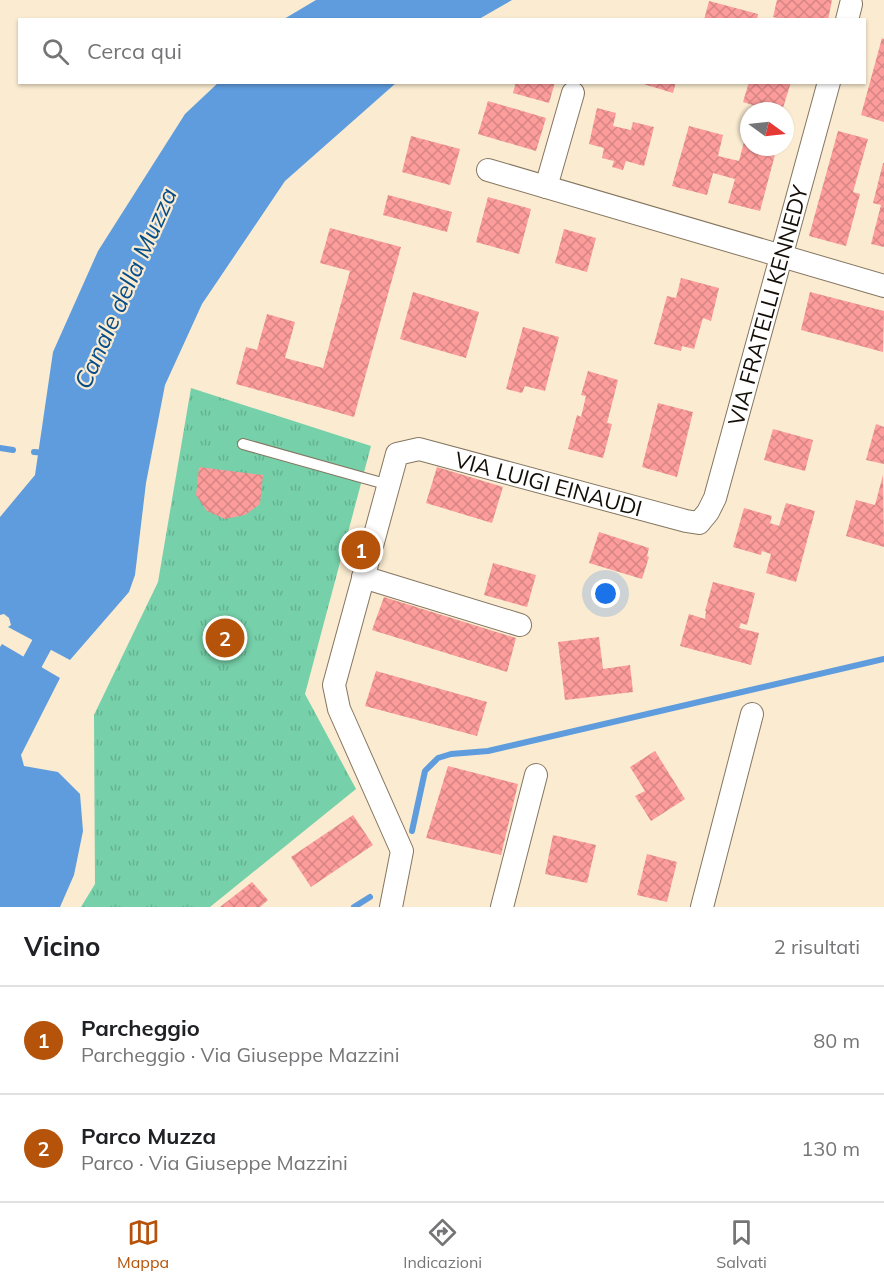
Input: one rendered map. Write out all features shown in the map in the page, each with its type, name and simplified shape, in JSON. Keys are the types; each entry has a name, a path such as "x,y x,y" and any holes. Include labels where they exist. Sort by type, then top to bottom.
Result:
{"street":[{"name":"VIA FRATELLI KENNEDY","path":"699,523 715,498 828,84"},
{"path":"546,187 573,93"},
{"path":"488,170 884,286"},
{"name":"VIA LUIGI EINAUDI","path":"389,485 397,454 419,449 699,523"},
{"path":"389,485 334,685 339,710 402,851 391,907"},
{"path":"363,577 520,625"},
{"path":"702,907 752,714"},
{"path":"502,907 536,775"}],"lane":[{"path":"243,444 389,485"}],"green space":[{"path":"191,388 371,446 305,694 356,789 210,907 81,907 95,884 94,715 158,582"}],"water":[{"path":"316,0 512,0 481,18 286,18"},
{"path":"217,84 395,84 285,181 202,304 165,385 146,483 135,575 129,592 70,660 8,627 11,625 9,618 4,614 0,615 0,517 35,475 53,352 98,251 185,114"},
{"path":"2,644 60,678 21,755 24,766 58,772 80,794 83,831 74,875 60,907 0,907 0,647"}],"building":[{"path":"777,0 832,0 828,18 773,17"},
{"path":"709,1 758,14 757,18 705,18"},
{"path":"882,38 884,39 884,122 861,115"},
{"path":"515,84 554,84 549,103 513,93"},
{"path":"644,84 675,84 673,93"},
{"path":"748,84 790,84 785,102 743,102"},
{"path":"488,101 546,118 536,151 478,134"},
{"path":"597,108 616,113 613,126 631,130 633,122 654,127 644,166 626,161 623,170 612,167 614,161 602,158 604,148 589,144"},
{"path":"689,126 723,135 718,156 739,161 740,156 775,156 760,211 728,203 735,179 713,173 707,195 672,186"},
{"path":"838,131 868,139 853,192 860,194 846,246 809,236"},
{"path":"411,136 460,149 450,185 402,172"},
{"path":"883,163 884,247 871,244 881,205 873,203"},
{"path":"388,195 452,212 447,232 383,215"},
{"path":"488,197 531,209 519,254 476,242"},
{"path":"330,228 401,247 354,417 236,384 246,347 257,350 267,314 295,322 285,358 323,368 350,271 320,263"},
{"path":"564,229 596,238 587,272 555,263"},
{"path":"681,278 719,288 711,321 703,318 694,349 682,346 681,351 654,344 667,296 676,298"},
{"path":"413,292 479,312 466,358 400,339"},
{"path":"810,292 884,311 883,352 801,330"},
{"path":"523,327 559,337 545,391 525,386 522,393 506,389"},
{"path":"588,371 618,380 607,423 612,424 603,458 568,449 577,415 581,417 586,396 581,395"},
{"path":"658,403 693,412 677,477 642,467"},
{"path":"876,424 884,427 884,464 866,460"},
{"path":"773,429 813,440 805,471 764,460"},
{"path":"199,467 263,475 260,504 245,515 225,519 207,511 196,495"},
{"path":"437,467 503,487 492,523 426,503"},
{"path":"883,475 884,547 846,536 856,500 875,505"},
{"path":"786,503 815,511 796,582 766,573 771,554 762,551 761,555 733,547 744,508 772,516 770,523 779,526"},
{"path":"599,532 649,548 647,556 649,557 642,579 589,563"},
{"path":"493,563 536,575 527,607 484,595"},
{"path":"713,582 755,593 747,625 741,623 739,628 759,633 751,665 680,646 689,614 705,619"},
{"path":"384,597 516,638 507,672 372,630"},
{"path":"599,637 603,669 630,665 633,692 565,700 558,642"},
{"path":"376,671 487,702 477,736 365,706"},
{"path":"655,751 685,799 651,821 635,796 645,791 630,767"},
{"path":"448,766 518,784 501,855 426,838"},
{"path":"353,815 373,845 311,887 291,857"},
{"path":"553,835 596,845 587,883 545,874"},
{"path":"647,854 677,862 667,902 637,895"},
{"path":"252,882 268,900 260,907 220,907"}],"waterway":[{"path":"0,448 13,450"},
{"path":"34,452 46,453"},
{"name":"Canale della Muzza","path":"0,722 54,622"},
{"path":"412,831 425,771 438,758 451,754 488,751 884,659"},
{"path":"354,907 370,897"}],"place":[{"name":"Parcheggio","path":"361,550"},
{"name":"Parco Muzza","path":"225,638"}]}
